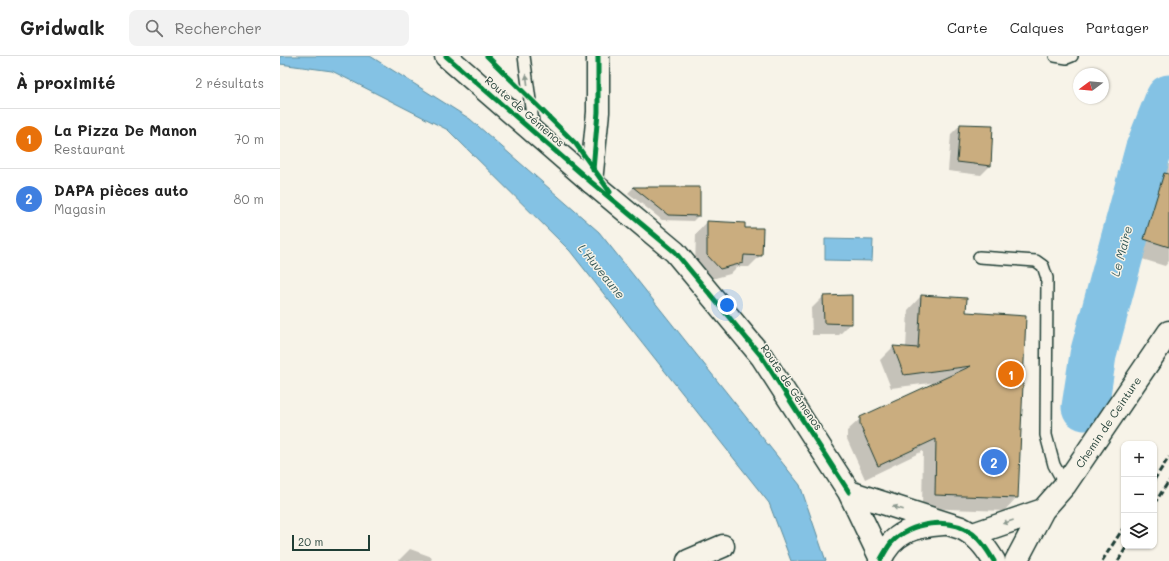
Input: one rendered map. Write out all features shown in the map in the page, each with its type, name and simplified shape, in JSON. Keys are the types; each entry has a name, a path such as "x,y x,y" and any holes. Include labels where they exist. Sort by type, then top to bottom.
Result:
{"main road":[{"name":"Route de Gémenos","path":"446,56 591,182 676,252 762,357 849,492 881,560"},
{"path":"591,182 598,112 598,56"},
{"name":"Chemin de Ceinture","path":"1016,561 1043,510 1066,485 1169,332"},
{"path":"849,492 948,524 973,534 986,547 994,561"},
{"name":"Chemin de Ceinture","path":"973,534 1043,510"},
{"path":"881,560 890,544 907,530 924,525 948,524"},
{"path":"688,561 723,546"}],"lane":[{"path":"524,56 534,132"},
{"path":"1055,56 1067,58 1072,56"},
{"path":"979,257 1036,261 1043,266 1047,278 1046,435 1054,465 1066,485"}],"water":[{"name":"L'Huveaune","path":"280,56 370,56 470,119 599,232 800,485 826,561 791,561 769,503 570,251 448,130 332,71 280,64"},
{"path":"825,239 873,240 872,261 825,260"}],"building":[{"path":"960,124 993,125 991,166 957,162"},
{"path":"1164,173 1169,174 1169,247 1144,239"},
{"path":"633,187 700,187 700,216 668,215"},
{"path":"707,221 745,223 745,228 763,228 762,256 744,255 743,263 720,269 707,255"},
{"path":"852,295 852,324 824,323 823,296"},
{"path":"921,295 967,298 966,312 1026,316 1018,498 935,495 936,439 878,466 860,425 860,417 971,366 904,375 893,346 918,348"}],"waterway":[{"name":"Le Maïre","path":"1085,407 1093,355 1148,151 1169,98"}],"railway":[{"path":"1156,477 1169,457"},
{"path":"1157,499 1169,481"},
{"path":"1102,561 1121,532"},
{"path":"1118,561 1125,549"}],"cycle path":[{"path":"446,56 591,182 675,252 762,357 849,492"},
{"path":"487,56 576,144 610,192"},
{"path":"593,170 598,112 598,56"},
{"path":"881,559 891,543 909,530 919,526 942,523 963,528 973,534 982,543 994,561"}],"place":[{"name":"La Pizza De Manon","path":"1011,374"},
{"name":"DAPA pièces auto","path":"994,462"}]}
